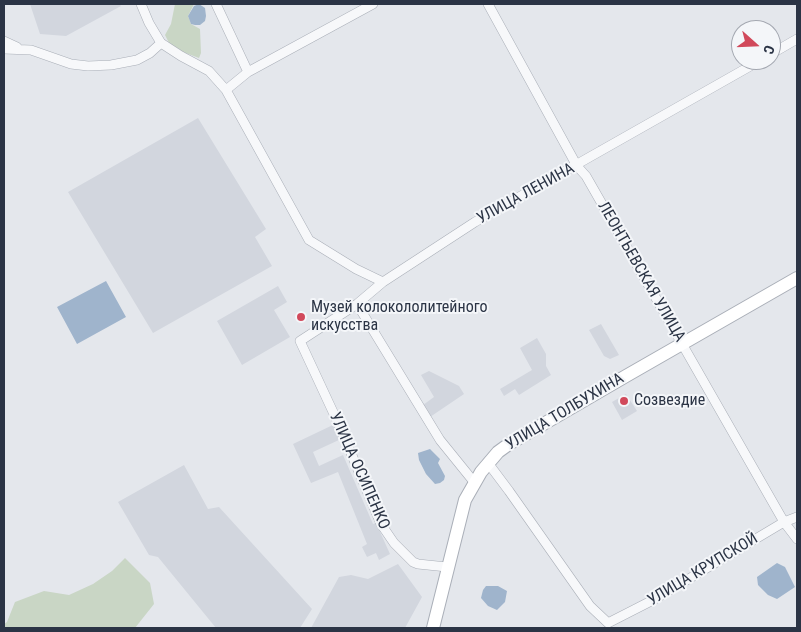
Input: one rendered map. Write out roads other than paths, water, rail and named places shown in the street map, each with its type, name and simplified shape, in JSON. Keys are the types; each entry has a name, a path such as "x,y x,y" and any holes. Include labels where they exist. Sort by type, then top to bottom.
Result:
{"main road":[{"name":"УЛИЦА ТОЛБУХИНА","path":"433,628 465,500 474,482 488,463 509,444 797,278"}],"street":[{"path":"141,4 149,23 162,43 209,71 226,90 309,240 356,270 383,282"},
{"path":"216,4 248,72"},
{"path":"226,90 248,72 373,4"},
{"name":"ЛЕОНТЬЕВСКАЯ УЛИЦА","path":"488,4 577,166 586,176 784,522 797,539"},
{"path":"781,48 797,39"},
{"path":"4,41 20,48 44,53 71,64 88,66 119,64 137,60 150,53 162,43"},
{"path":"4,49 20,48"},
{"name":"УЛИЦА ЛЕНИНА","path":"300,341 357,304 383,282 475,222 744,70"},
{"path":"357,304 440,440 474,482"},
{"name":"УЛИЦА ОСИПЕНКО","path":"300,341 340,427 381,524 394,543 413,562 447,567"},
{"path":"488,463 590,606 608,626"},
{"name":"УЛИЦА КРУПСКОЙ","path":"608,626 784,522 797,517"}],"water":[{"path":"199,4 205,8 205,21 200,25 191,24 188,16 194,6"},
{"path":"106,281 126,317 77,344 57,307"},
{"path":"430,449 440,459 438,463 445,476 444,480 440,483 435,484 426,474 419,460 418,453"},
{"path":"777,563 785,567 795,587 777,599 768,595 758,585 757,577"},
{"path":"486,586 498,586 507,591 505,602 497,610 488,606 481,598"}],"place":[{"name":"Музей колокололитейного искусства","path":"301,317"},
{"name":"Созвездие","path":"624,401"}]}
